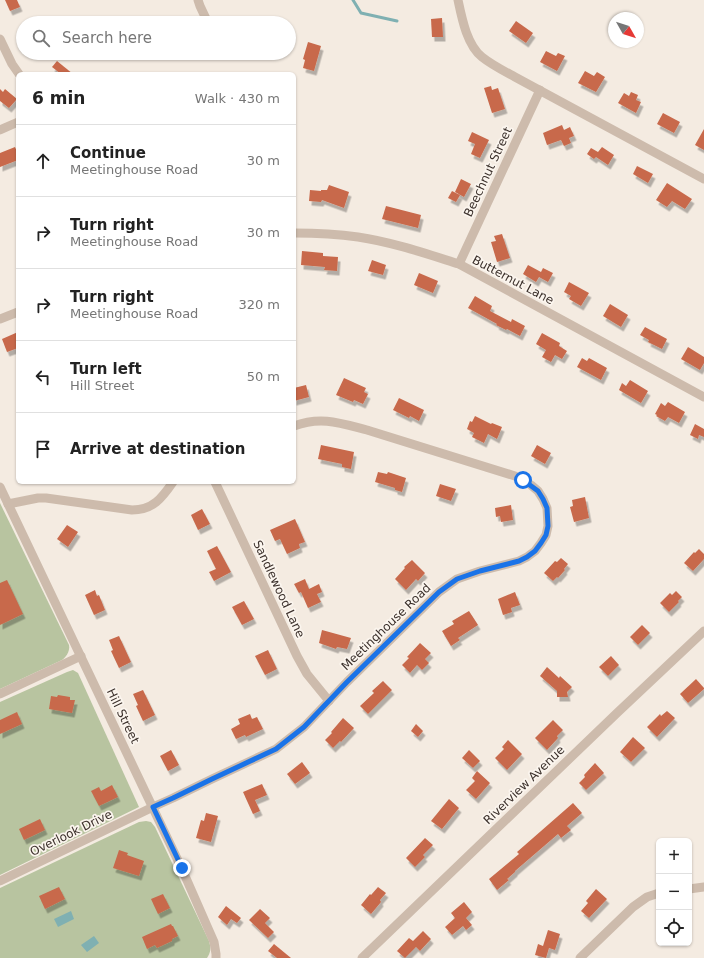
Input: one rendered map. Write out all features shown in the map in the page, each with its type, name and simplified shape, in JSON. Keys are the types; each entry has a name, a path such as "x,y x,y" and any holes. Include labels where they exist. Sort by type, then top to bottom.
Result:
{"street":[{"path":"198,0 205,16"},
{"path":"458,0 464,26 472,45 481,56 494,65 704,179"},
{"path":"0,39 17,72"},
{"name":"Beechnut Street","path":"459,264 540,90"},
{"path":"0,130 16,123"},
{"name":"Butternut Lane","path":"296,233 359,237 427,254 459,264 704,398"},
{"path":"0,319 16,313"},
{"name":"Meetinghouse Road","path":"153,807 276,749 304,727 439,592 457,579 480,571 519,561 527,557 535,551 546,535 548,518 547,508 543,499 538,491 515,476 342,423 315,421 296,425"},
{"path":"8,504 38,498 46,498 138,510 156,503 162,498 172,484"},
{"name":"Sandlewood Lane","path":"216,484 297,656 307,674 330,701"},
{"name":"Hill Street","path":"0,488 182,868 214,942 216,958"},
{"name":"Riverview Avenue","path":"362,958 704,631"},
{"path":"0,694 81,656"},
{"name":"Overlook Drive","path":"0,881 153,807"},
{"path":"692,889 704,887"},
{"path":"580,958 633,907 647,897 656,894"}],"green space":[{"path":"0,503 69,645 69,649 68,653 62,660 0,689"},
{"path":"73,670 78,673 139,807 0,875 0,702"},
{"path":"139,822 151,822 155,827 209,941 210,950 207,958 0,958 0,888"}],"water":[{"path":"71,911 74,919 58,927 54,919"},
{"path":"94,936 99,943 87,952 81,945"}],"building":[{"path":"5,0 17,0 20,7 10,11"},
{"path":"442,18 443,37 432,37 431,19"},
{"path":"516,21 533,33 526,43 509,31"},
{"path":"308,42 321,46 314,71 303,68 305,60 303,59"},
{"path":"546,51 556,56 558,53 565,56 557,71 540,62"},
{"path":"57,61 71,72 58,72 52,67"},
{"path":"585,71 594,76 597,72 605,77 596,92 578,83"},
{"path":"491,86 492,90 498,88 505,109 492,113 484,88"},
{"path":"0,89 3,92 5,89 16,98 9,108 0,101"},
{"path":"631,92 638,95 636,100 641,102 636,113 618,103 624,93 629,96"},
{"path":"663,113 680,122 674,133 657,124"},
{"path":"562,125 564,130 570,127 574,136 569,138 571,143 564,146 561,140 547,145 543,133"},
{"path":"704,129 704,150 695,145"},
{"path":"472,132 489,140 480,158 471,154 475,144 468,141"},
{"path":"15,147 16,161 0,167 0,153"},
{"path":"602,147 614,155 608,165 596,157 594,159 587,154 591,148 598,152"},
{"path":"637,166 653,174 648,183 633,174"},
{"path":"461,179 471,184 464,197 455,192"},
{"path":"667,183 692,199 685,209 672,201 667,207 656,200"},
{"path":"329,185 349,192 344,208 322,200 321,202 309,201 310,190 327,190"},
{"path":"452,191 460,195 456,202 448,198"},
{"path":"386,206 421,215 418,228 382,219"},
{"path":"502,234 510,258 497,262 491,242 496,241 494,236"},
{"path":"302,251 323,253 323,256 338,257 337,271 324,270 325,267 301,265"},
{"path":"372,260 386,265 383,275 368,271"},
{"path":"528,265 541,272 543,268 553,273 548,282 539,277 536,282 523,274"},
{"path":"419,273 438,281 433,293 414,285"},
{"path":"569,282 589,293 581,306 569,299 571,296 564,292"},
{"path":"475,296 492,306 490,311 511,322 512,319 525,326 520,336 496,325 497,324 468,308"},
{"path":"610,304 628,315 621,327 603,316"},
{"path":"645,327 667,339 662,349 648,342 649,340 640,335"},
{"path":"16,333 16,349 7,352 2,339"},
{"path":"542,333 560,343 559,346 567,351 562,359 555,355 551,362 542,357 546,350 536,344"},
{"path":"688,347 704,357 704,363 700,370 681,359"},
{"path":"582,358 587,361 589,358 607,368 601,380 577,367"},
{"path":"344,378 366,388 364,392 368,394 363,404 354,400 353,402 336,395"},
{"path":"630,380 648,391 641,403 619,390 622,383 626,386"},
{"path":"306,385 309,397 296,400 296,388"},
{"path":"399,398 424,410 419,421 393,410"},
{"path":"668,402 685,412 679,423 668,417 665,421 656,416 657,415 655,414 661,403 665,406"},
{"path":"475,416 491,424 492,423 502,427 497,439 488,434 484,443 472,437 474,433 467,429 470,421 472,422"},
{"path":"695,424 704,429 704,437 699,435 698,439 690,435"},
{"path":"321,445 354,452 351,469 342,467 342,464 318,459"},
{"path":"537,445 551,453 545,464 531,456"},
{"path":"378,472 387,474 388,472 406,478 402,492 395,490 395,488 375,482"},
{"path":"440,484 456,489 451,501 436,496"},
{"path":"585,497 589,518 574,522 570,507 573,506 572,500"},
{"path":"511,505 513,520 501,522 500,516 496,517 495,508"},
{"path":"202,509 210,524 198,530 191,515"},
{"path":"295,519 305,542 299,544 300,548 287,554 280,539 275,541 270,530"},
{"path":"67,525 78,532 68,547 57,539"},
{"path":"217,546 231,572 214,581 209,572 216,569 207,551"},
{"path":"699,549 704,554 704,559 693,571 684,563 694,552 695,553"},
{"path":"561,558 568,564 558,578 557,577 553,581 544,573 555,561 557,562"},
{"path":"412,560 425,573 418,581 416,579 406,590 395,579 405,568 404,567"},
{"path":"305,579 309,589 319,584 322,592 317,594 321,602 308,608 301,592 299,593 294,584"},
{"path":"7,580 23,614 0,625 0,583"},
{"path":"95,590 97,596 99,595 105,610 94,615 85,595"},
{"path":"676,591 682,597 669,612 660,603 670,593 672,595"},
{"path":"515,592 520,605 511,608 512,612 503,615 498,599"},
{"path":"244,601 254,619 242,625 232,607"},
{"path":"469,611 478,625 458,638 460,640 451,646 442,631 454,624 452,621"},
{"path":"642,625 650,633 638,645 630,637"},
{"path":"322,630 351,638 347,649 337,647 336,649 319,643"},
{"path":"119,636 131,662 119,668 111,651 113,650 109,640"},
{"path":"420,643 431,653 425,659 429,663 422,670 417,665 410,673 402,665"},
{"path":"268,650 277,669 265,675 255,656"},
{"path":"611,656 619,665 608,676 599,667"},
{"path":"547,667 572,687 567,692 568,697 557,697 557,691 540,676"},
{"path":"696,679 704,689 688,703 680,694"},
{"path":"383,681 392,690 368,714 360,706 374,693 372,691"},
{"path":"143,690 155,715 143,721 136,706 138,705 133,694"},
{"path":"58,695 70,697 70,700 75,700 72,713 49,709 51,696 57,697"},
{"path":"667,711 675,718 657,737 647,727 660,714 661,716"},
{"path":"17,712 22,724 0,734 0,720"},
{"path":"250,714 252,719 257,717 263,729 246,737 245,735 236,739 231,729 240,724 238,719"},
{"path":"343,718 354,728 333,748 325,740"},
{"path":"553,720 563,730 547,750 535,738"},
{"path":"416,724 423,731 418,737 411,731"},
{"path":"633,737 645,748 631,762 620,752"},
{"path":"508,740 522,754 507,770 495,758 504,749 502,747"},
{"path":"171,750 179,765 168,771 160,756"},
{"path":"469,750 480,761 473,768 462,758"},
{"path":"302,762 310,773 295,784 287,774"},
{"path":"595,763 604,773 586,790 579,783"},
{"path":"477,771 490,783 476,799 466,790 475,781 472,778"},
{"path":"262,784 267,795 255,800 260,811 253,814 243,792"},
{"path":"112,785 118,797 99,806 91,791 99,787 101,791"},
{"path":"449,799 459,808 442,829 431,821"},
{"path":"573,803 582,813 567,826 571,830 561,838 558,834 515,871 507,879 509,880 497,890 489,879 519,854 517,852"},
{"path":"206,813 218,816 211,842 196,838 201,820 204,821"},
{"path":"40,819 45,830 24,840 19,829"},
{"path":"425,838 433,845 423,855 425,857 415,867 406,858"},
{"path":"119,850 128,853 127,855 144,861 139,876 113,868"},
{"path":"59,887 65,899 45,909 39,896"},
{"path":"378,887 386,893 371,914 361,905"},
{"path":"596,889 607,899 589,918 581,911 588,903 586,901"},
{"path":"163,894 170,908 158,914 151,899"},
{"path":"464,902 472,912 466,918 472,925 466,930 463,926 452,935 445,927 455,918 451,913"},
{"path":"226,906 241,918 237,923 231,919 227,925 218,917"},
{"path":"260,909 270,918 265,923 274,932 268,938 249,920"},
{"path":"171,924 178,936 172,939 172,941 157,948 155,945 147,949 142,937"},
{"path":"548,930 560,934 555,950 549,948 546,958 535,955 538,944 543,946"},
{"path":"423,931 431,939 420,951 416,947 405,958 397,951 409,938 413,941"},
{"path":"274,944 291,958 277,958 268,951"}],"waterway":[{"path":"353,0 361,13 397,21"}],"route":[{"path":"182,868 153,807 276,749 304,727 347,682 439,592 457,579 480,571 519,561 535,551 546,535 548,526 547,508 538,491 523,480"}]}
